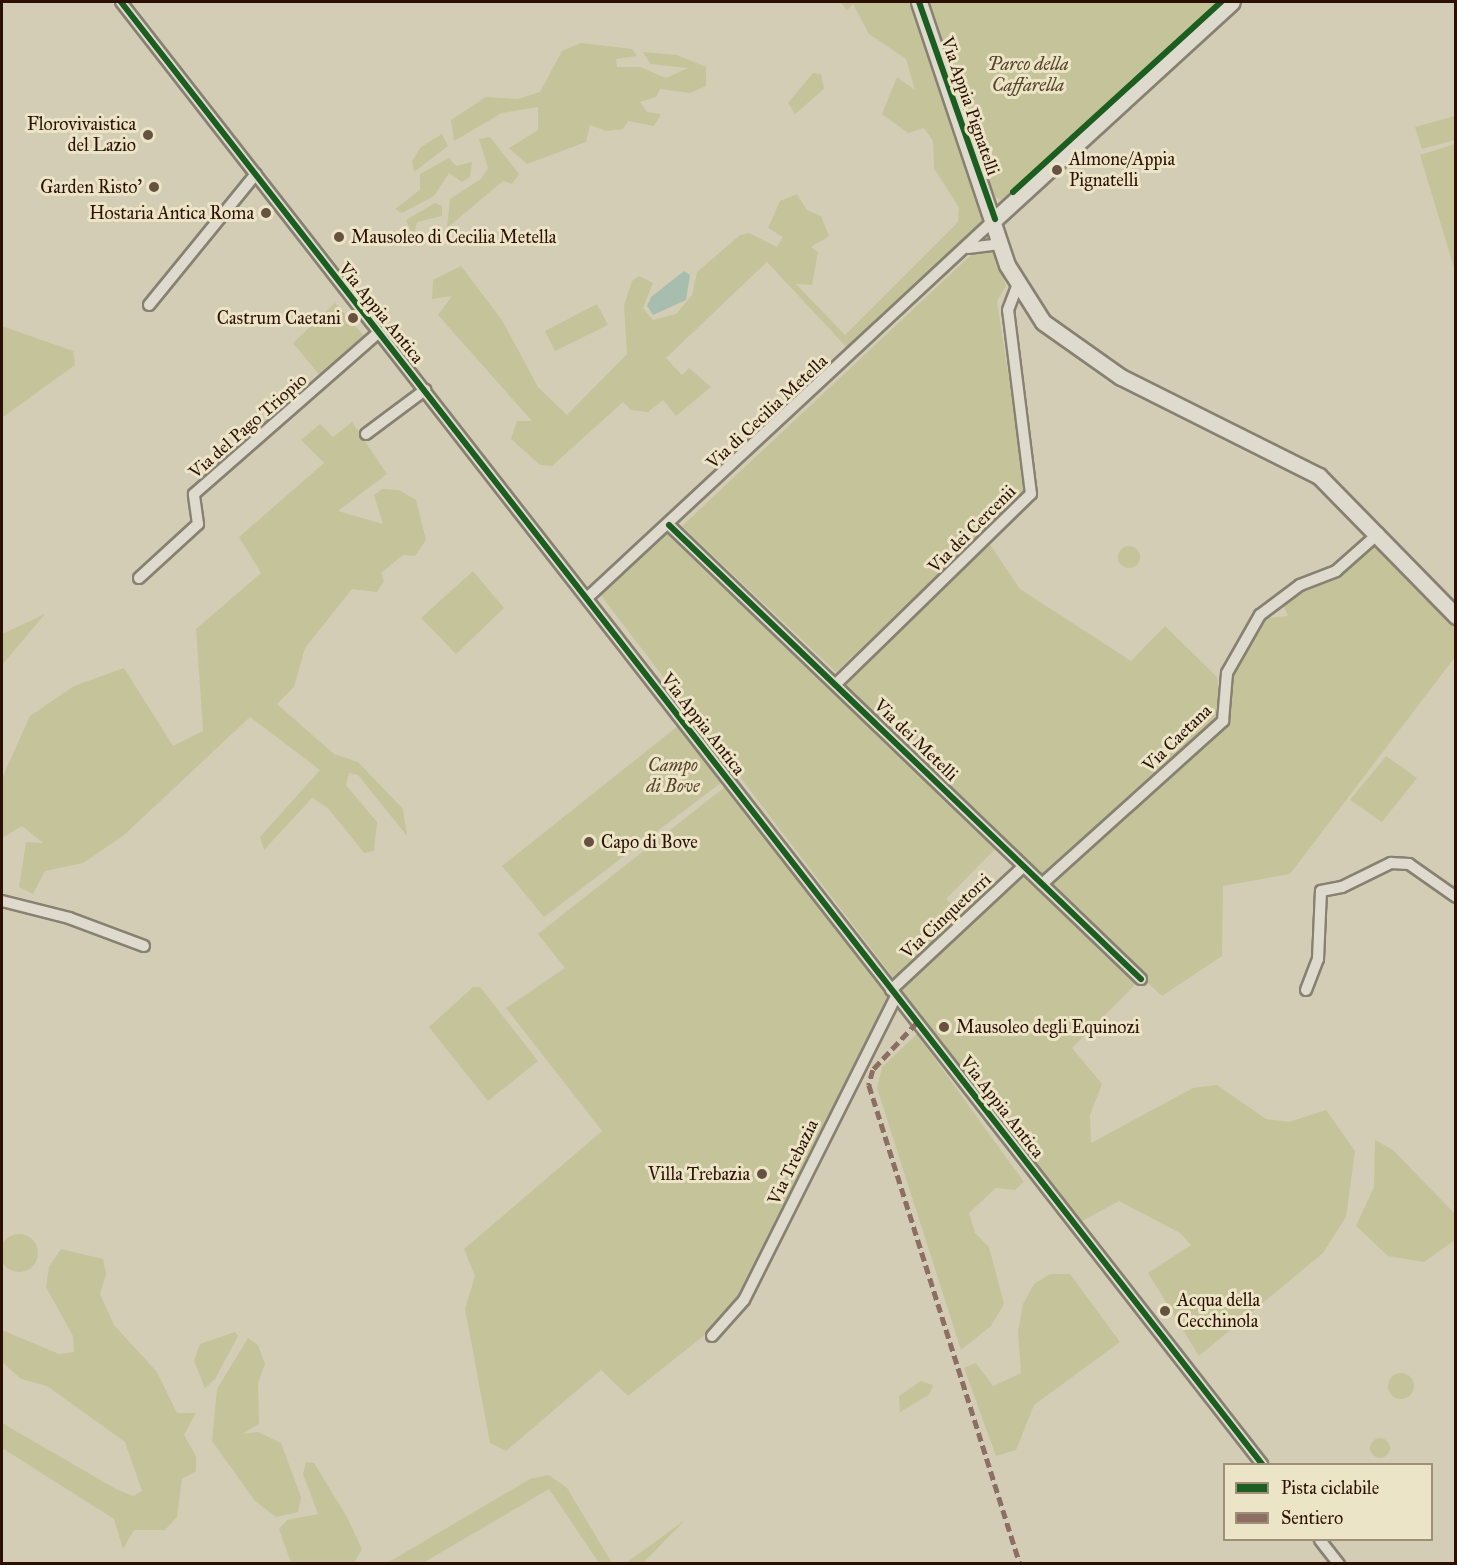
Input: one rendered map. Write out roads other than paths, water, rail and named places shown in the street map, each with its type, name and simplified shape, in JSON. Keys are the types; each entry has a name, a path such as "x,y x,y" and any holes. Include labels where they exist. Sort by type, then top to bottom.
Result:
{"street":[{"name":"Via Appia Antica","path":"121,2 1261,1463"},
{"name":"Via Appia Pignatelli","path":"920,2 995,219 1000,244 1017,287 1067,344 1188,414 1306,467 1378,533 1455,616"},
{"path":"995,219 1232,2"},
{"path":"149,305 255,174"},
{"name":"Via di Cecilia Metella","path":"587,598 968,248 995,219"},
{"path":"968,248 1000,244"},
{"name":"Via dei Cercenii","path":"836,684 1031,494 1008,310 1017,287"},
{"name":"Via del Pago Triopio","path":"139,578 198,524 195,494 378,333"},
{"path":"366,434 425,390"},
{"name":"Via dei Metelli","path":"669,525 1141,979"},
{"name":"Via Caetana","path":"1042,884 1223,721 1227,673 1260,615 1303,583 1336,571 1378,533"},
{"path":"1306,990 1318,959 1321,891 1342,887 1391,863 1409,864 1455,897"},
{"name":"Via Cinquetorri","path":"894,993 1023,867"},
{"path":"2,901 69,918 144,946"},
{"name":"Via Trebazia","path":"712,1336 744,1300 894,993"},
{"path":"1322,1541 1339,1563"}],"place":[{"name":"Florovivaistica del Lazio","path":"148,135"},
{"name":"Almone/Appia Pignatelli","path":"1057,170"},
{"name":"Garden Risto'","path":"154,187"},
{"name":"Hostaria Antica Roma","path":"266,213"},
{"name":"Mausoleo di Cecilia Metella","path":"339,237"},
{"name":"Castrum Caetani","path":"353,318"},
{"name":"Capo di Bove","path":"589,842"},
{"name":"Mausoleo degli Equinozi","path":"944,1027"},
{"name":"Villa Trebazia","path":"762,1174"},
{"name":"Acqua della Cecchinola","path":"1165,1311"}],"park label":[{"name":"Parco della Caffarella","path":"1028,76"},
{"name":"Campo di Bove","path":"673,776"}]}
